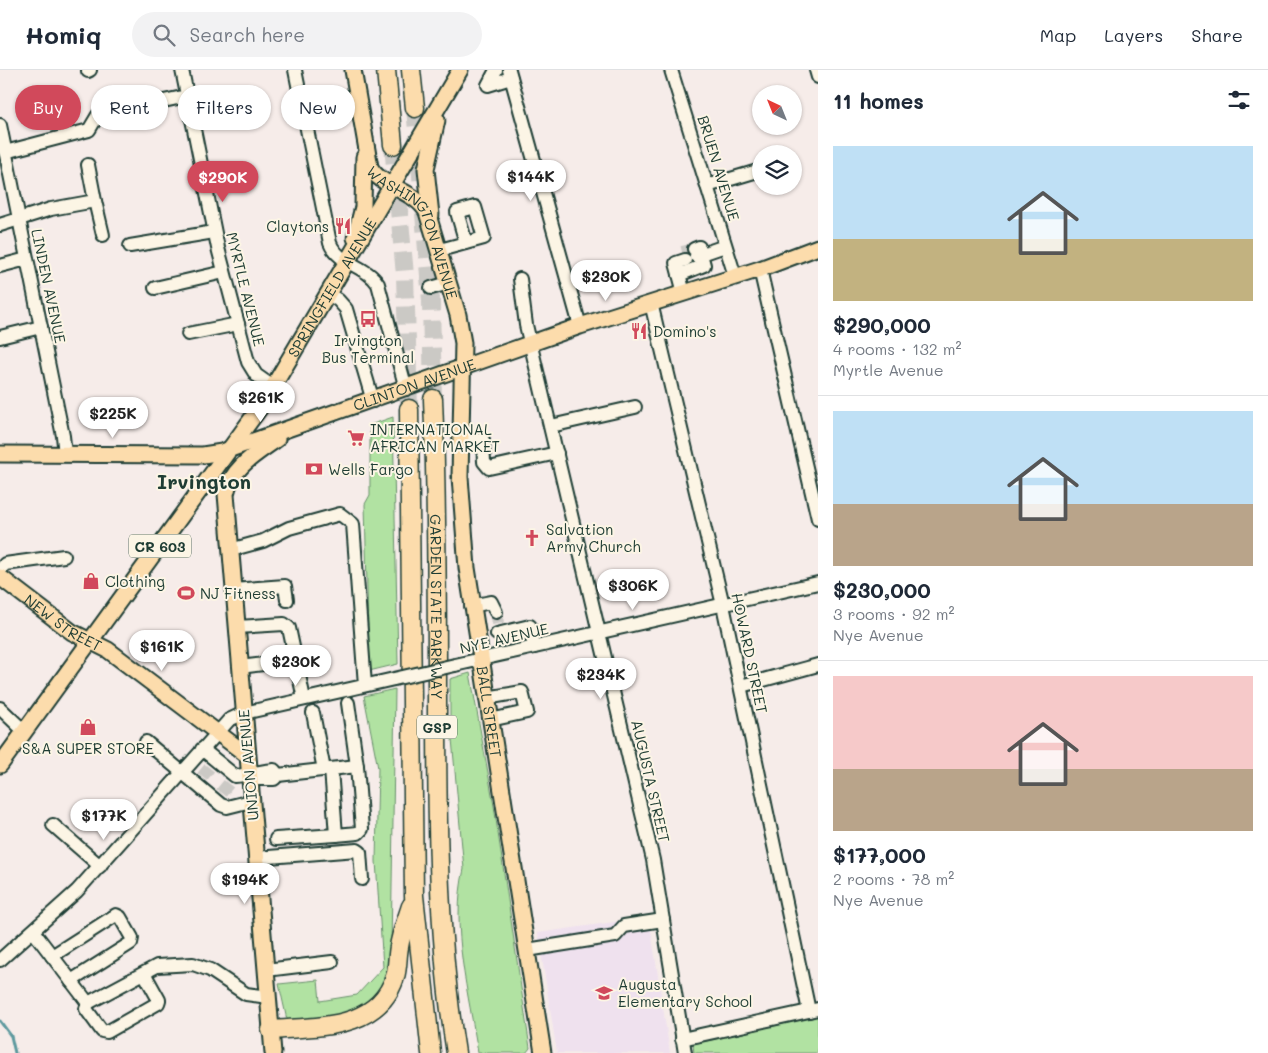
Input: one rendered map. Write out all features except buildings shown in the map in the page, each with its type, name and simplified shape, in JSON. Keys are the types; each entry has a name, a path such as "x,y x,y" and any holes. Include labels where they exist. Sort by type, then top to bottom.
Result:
{"highway":[{"path":"386,70 393,145"},
{"path":"411,70 415,108"},
{"name":"GARDEN STATE PARKWAY","path":"433,399 436,515 438,851 444,952 456,1053"},
{"name":"GSP","path":"409,409 414,896 431,1053"},
{"path":"270,1030 345,1023 361,1017 375,1007 386,994 394,979 399,946 414,896"}],"main road":[{"name":"WASHINGTON AVENUE","path":"352,70 372,171 422,203 432,224 460,325 463,368"},
{"name":"SPRINGFIELD AVENUE","path":"0,766 274,387 460,70"},
{"path":"432,224 426,169 430,146 444,97"},
{"path":"347,261 363,207 365,140"},
{"name":"CLINTON AVENUE","path":"0,454 203,455 230,450 373,401 580,326 760,269 818,247"},
{"name":"BALL STREET","path":"463,368 460,439 463,526 471,606 543,1053"},
{"name":"UNION AVENUE","path":"273,1053 251,800 233,784 247,754 226,500 229,483 244,463 302,425"},
{"name":"NEW STREET","path":"0,577 72,632 108,650 247,754"}],"street":[{"name":"MYRTLE AVENUE","path":"182,70 185,85"},
{"path":"295,70 330,243 337,254 368,272 378,284 406,389"},
{"path":"496,70 488,85 510,74 580,326"},
{"name":"BRUEN AVENUE","path":"671,70 735,276"},
{"path":"816,70 818,77"},
{"path":"4,156 89,130 98,115 178,98"},
{"name":"LINDEN AVENUE","path":"0,125 4,156 19,219 65,454"},
{"name":"MYRTLE AVENUE","path":"194,130 214,232 238,324 253,371 274,387"},
{"path":"88,165 103,235"},
{"path":"707,186 752,173"},
{"path":"0,225 51,209 95,201"},
{"path":"130,246 214,232"},
{"path":"440,250 466,243"},
{"path":"690,259 726,246"},
{"path":"0,266 27,259"},
{"path":"690,259 709,285"},
{"path":"684,293 690,259"},
{"path":"760,269 818,519"},
{"path":"155,288 224,272"},
{"name":"AUGUSTA STREET","path":"520,279 526,325 532,343 653,860 685,1053"},
{"path":"431,288 449,283"},
{"path":"328,294 338,300 346,309 373,401"},
{"name":"HOWARD STREET","path":"651,304 723,605 814,1010"},
{"path":"188,334 238,324"},
{"path":"0,337 41,327"},
{"path":"551,426 635,407"},
{"path":"460,439 482,440 484,462 490,468 557,453"},
{"path":"230,550 263,540 289,528 340,514 353,524 365,685"},
{"path":"0,570 5,564 64,556"},
{"name":"NYE AVENUE","path":"0,960 65,903 100,866 217,732 229,720 244,712 818,583"},
{"path":"234,590 285,586 287,600"},
{"path":"471,606 491,602 493,611"},
{"path":"237,627 284,624 289,628 294,660 300,676 304,699"},
{"path":"502,655 496,630 530,626 534,647"},
{"path":"240,667 294,660"},
{"path":"740,686 818,665"},
{"path":"486,698 522,692 527,712 490,720"},
{"path":"276,839 358,833 362,829 357,766 348,703"},
{"path":"0,708 24,732"},
{"path":"313,713 327,769 336,834"},
{"path":"146,742 182,771 206,772 233,784 274,778 278,775 357,766"},
{"path":"202,749 206,772"},
{"path":"206,772 233,784"},
{"path":"233,784 227,807 251,800"},
{"path":"53,825 100,866"},
{"path":"256,858 357,850 360,852 362,879"},
{"path":"52,956 116,915 120,917 132,938 130,943 71,981"},
{"path":"527,950 615,936 624,926 663,920"},
{"path":"33,932 88,1003"},
{"path":"266,970 332,962"},
{"path":"144,973 159,1000 158,1003 107,1032 102,1031 86,1009 88,1003 157,966 201,965 246,994 268,997"},
{"path":"682,1039 814,1010"}],"shaded area":[{"name":"Augusta Elementary School","path":"649,917 670,1053 557,1053 538,933"}],"green space":[{"path":"393,417 398,664 369,671 365,504 370,495 370,425"},
{"path":"470,673 494,806 530,1048 526,1053 478,1053 462,961 459,914 460,891 464,869 450,717 450,679"},
{"path":"395,689 391,950 385,980 377,993 355,1009 329,1016 287,1020 279,984 318,980 320,1001 357,995 383,967 376,861 378,768 364,696"},
{"path":"818,1016 818,1053 694,1053 693,1044"}],"waterway":[{"path":"0,1021 11,1036 15,1053"}],"tunnel":[{"path":"415,108 422,187"},
{"path":"393,145 405,275 409,409"},
{"path":"424,213 431,301 433,399"},
{"path":"682,252 694,249"},
{"path":"496,612 499,628"},
{"path":"202,777 210,767"},
{"path":"221,793 229,783"}],"place":[{"name":"Claytons","path":"343,226"},
{"name":"Irvington Bus Terminal","path":"368,319"},
{"name":"Domino's","path":"639,331"},
{"name":"INTERNATIONAL AFRICAN MARKET","path":"356,438"},
{"name":"Wells Fargo","path":"314,469"},
{"name":"Salvation Army Church","path":"532,538"},
{"name":"Clothing","path":"91,581"},
{"name":"NJ Fitness","path":"186,593"},
{"name":"S&A SUPER STORE","path":"88,727"},
{"name":"Augusta Elementary School","path":"604,993"}],"district":[{"name":"Irvington","path":"204,481"}]}
